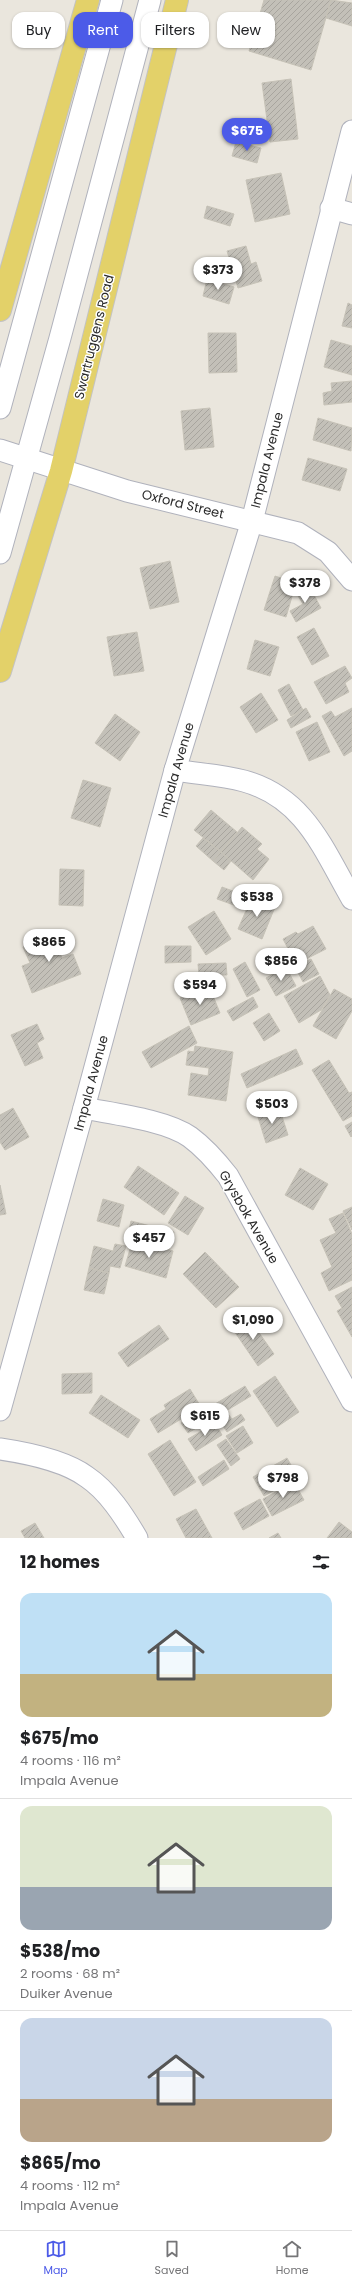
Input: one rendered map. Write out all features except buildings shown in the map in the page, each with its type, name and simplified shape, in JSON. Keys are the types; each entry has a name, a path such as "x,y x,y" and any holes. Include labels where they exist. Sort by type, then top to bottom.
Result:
{"main road":[{"path":"0,310 88,0"},
{"name":"Swartruggens Road","path":"0,671 61,471 177,0"}],"street":[{"path":"0,408 112,0"},
{"path":"0,553 25,458 62,330 150,0"},
{"name":"Impala Avenue","path":"0,1410 84,1108 175,770 252,521 331,208 352,131"},
{"path":"331,208 352,214"},
{"name":"Oxford Street","path":"0,450 61,471 127,491 298,533 328,552 352,580"},
{"path":"175,770 244,781 272,791 293,806 310,827 352,899"},
{"name":"Grysbok Avenue","path":"84,1108 167,1126 189,1136 210,1153 228,1176 352,1401"},
{"path":"0,1449 26,1453 54,1461 87,1476 107,1496 127,1521 137,1538"}]}
